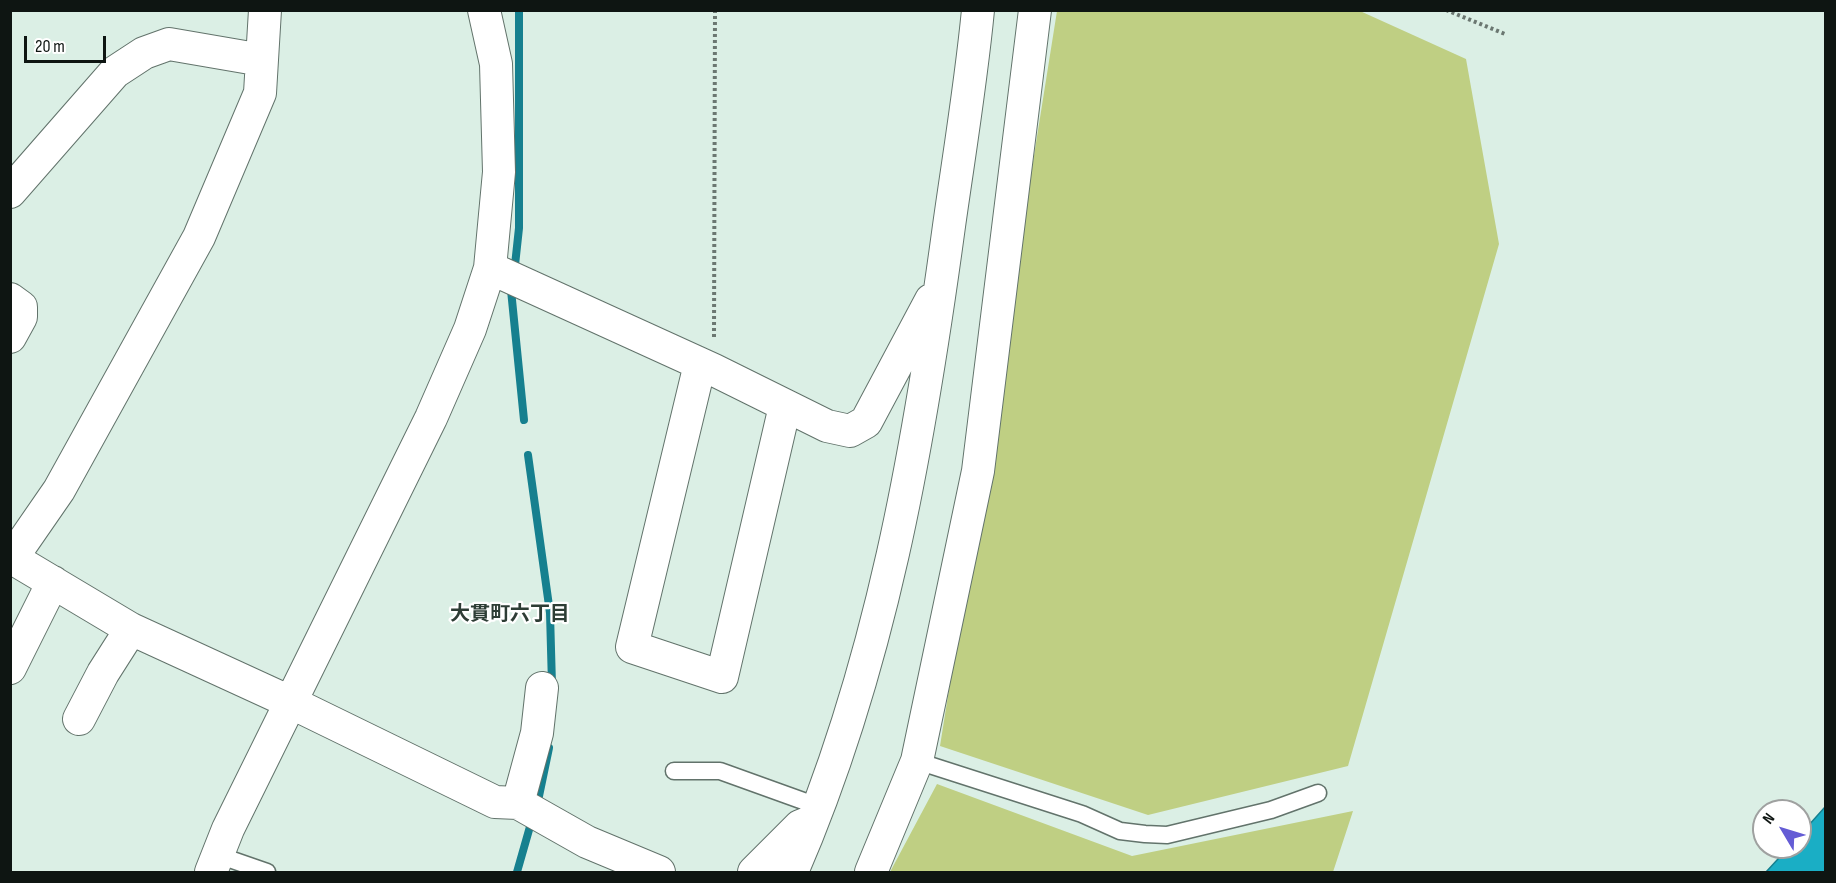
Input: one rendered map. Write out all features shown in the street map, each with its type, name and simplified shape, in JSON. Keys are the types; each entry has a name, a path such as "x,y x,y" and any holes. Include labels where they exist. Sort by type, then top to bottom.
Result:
{"street":[{"path":"265,10 260,93 199,237 59,490 11,558 131,630 290,702 495,802 518,803 587,842 659,873"},
{"path":"214,864 290,702 431,418 470,329 490,268 499,172 496,64 484,10"},
{"path":"792,873 817,814 861,684 889,574 916,445 942,281 978,10"},
{"path":"871,873 917,761 978,471 1035,10"},
{"path":"10,192 116,72 144,53 169,44 262,60"},
{"path":"490,268 707,367 827,426 850,431 866,422 942,281"},
{"path":"10,299 21,307 21,317 10,337"},
{"path":"707,367 632,647 722,677 785,406"},
{"path":"10,668 53,582"},
{"path":"80,719 103,673 131,630"},
{"path":"518,803 537,733 542,688"},
{"path":"754,873 800,826 817,814"}],"lane":[{"path":"917,761 1082,814 1120,831 1145,834 1167,835 1270,810 1318,794"},
{"path":"674,771 720,771 817,814"},
{"path":"214,864 267,873"}],"path":[{"path":"707,367 715,10"},
{"path":"1446,10 1505,34"}],"green space":[{"path":"1057,11 1360,11 1466,59 1499,244 1348,766 1148,815 940,746"},
{"path":"937,784 1132,856 1353,811 1333,872 890,872"}],"water":[{"path":"1825,807 1825,872 1766,872 1778,859 1812,859 1812,822"}],"waterway":[{"path":"515,265 519,228 519,10"},
{"path":"511,290 524,420"},
{"path":"528,455 550,613 552,685"},
{"path":"538,801 549,748"},
{"path":"517,872 531,823"}],"district":[{"name":"大貫町六丁目","path":"510,615"}]}
